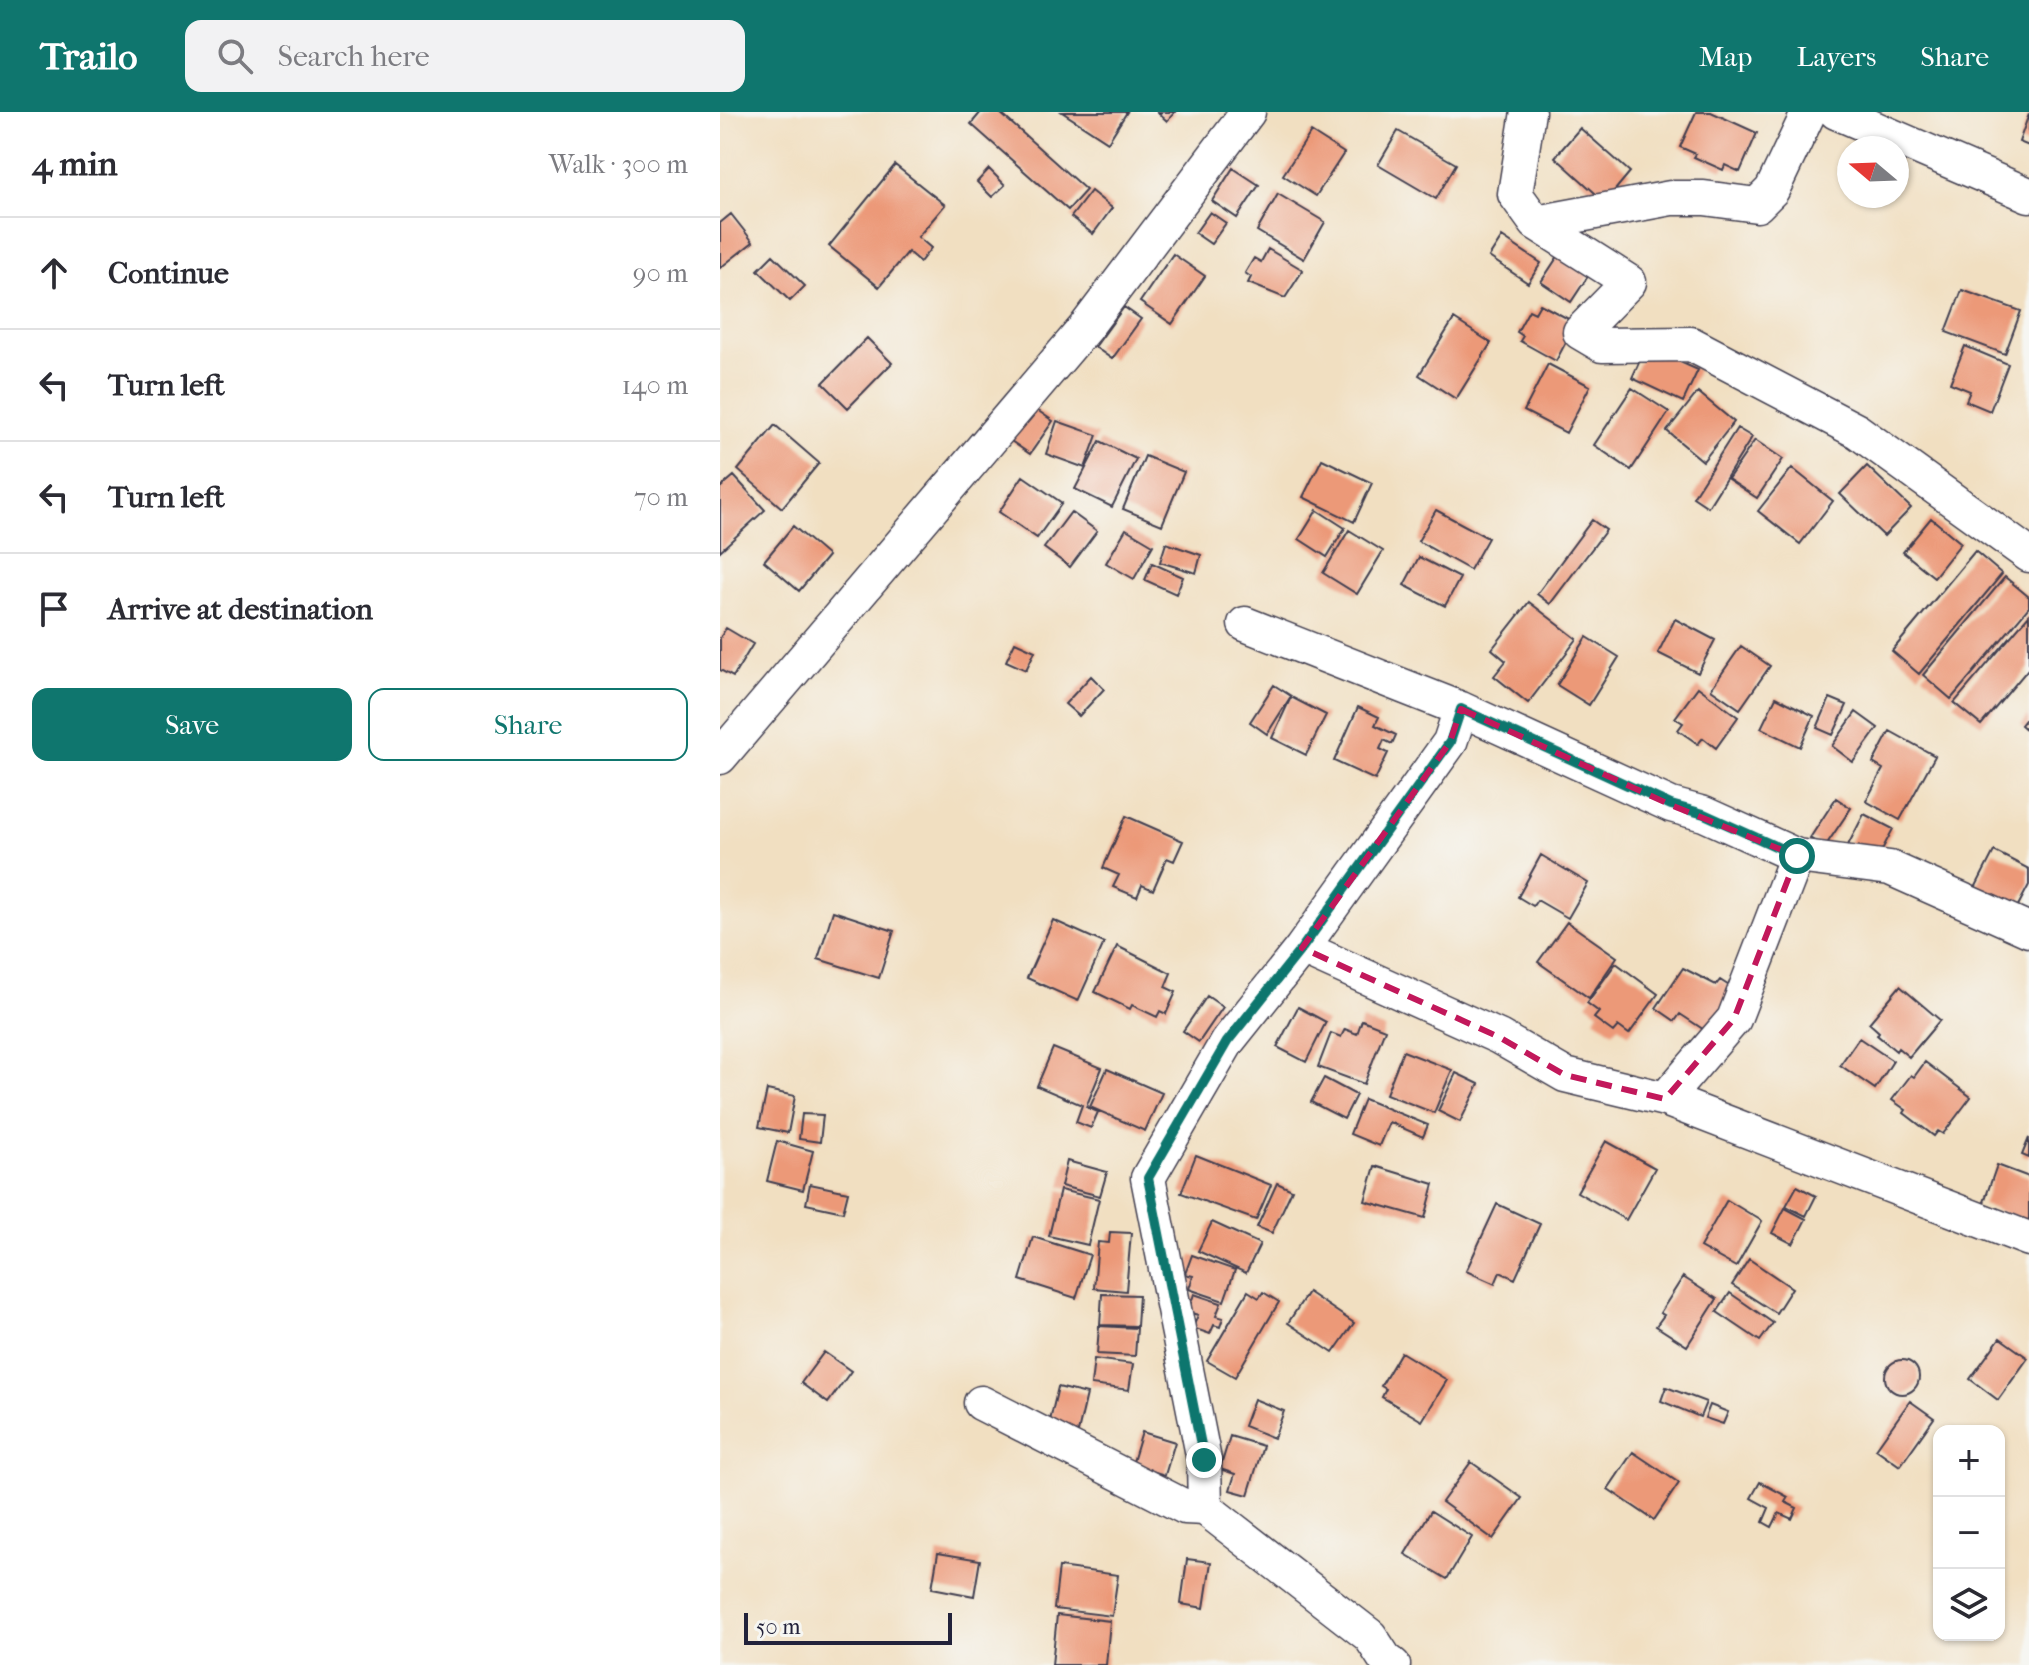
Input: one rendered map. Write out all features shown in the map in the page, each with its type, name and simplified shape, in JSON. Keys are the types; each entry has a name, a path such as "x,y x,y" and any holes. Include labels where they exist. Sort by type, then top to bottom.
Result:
{"street":[{"path":"720,757 1085,328 1248,112"},
{"path":"1528,112 1515,194 1536,223 1629,282 1580,332 1602,345 1691,344 1857,431 2029,555"},
{"path":"1536,223 1671,198 1704,198 1757,205 1772,190 1809,112"},
{"path":"1836,112 2029,195"},
{"path":"1245,624 1461,709 1671,805 1704,814 1797,856 1890,868 2029,930"},
{"path":"1205,1508 1204,1460 1148,1178 1227,1042 1302,948 1450,742 1461,709"},
{"path":"1665,1099 1734,1019 1797,856"},
{"path":"1302,948 1499,1037 1565,1075 1665,1099 2029,1239"},
{"path":"981,1403 1185,1507 1205,1508 1370,1636 1386,1663"}],"highlighted area":[{"path":"1461,709 1671,805 1797,856 1734,1019 1665,1099 1565,1075 1499,1037 1302,948 1450,742"}],"building":[{"path":"981,112 999,112 1086,190 1068,210 971,124"},
{"path":"1062,112 1127,112 1108,142"},
{"path":"1157,112 1175,112 1167,121"},
{"path":"1696,112 1711,112 1757,133 1740,172 1725,165 1723,170 1680,147"},
{"path":"2029,114 2029,146 2019,142"},
{"path":"1580,128 1630,172 1605,202 1555,157"},
{"path":"1398,131 1456,164 1436,199 1378,165"},
{"path":"1311,132 1344,153 1316,196 1283,175"},
{"path":"895,165 945,205 918,237 931,248 920,262 908,252 879,287 829,246"},
{"path":"1233,168 1259,185 1237,218 1212,201"},
{"path":"989,169 1005,185 992,197 977,182"},
{"path":"1091,191 1112,208 1093,234 1071,217"},
{"path":"1278,194 1325,222 1304,259 1257,231"},
{"path":"1210,212 1226,223 1211,244 1195,233"},
{"path":"731,214 753,242 720,268 720,223"},
{"path":"1502,237 1541,263 1528,283 1489,257"},
{"path":"1564,247 1594,267 1571,302 1541,282"},
{"path":"1268,249 1303,270 1285,298 1248,283 1251,277 1245,273 1254,258 1261,262"},
{"path":"1173,254 1205,276 1172,324 1140,302"},
{"path":"773,255 805,286 790,301 758,270"},
{"path":"1962,290 2021,311 2005,354 1946,332"},
{"path":"1540,304 1576,323 1556,361 1520,341 1523,336 1517,332 1529,310 1535,313"},
{"path":"1124,307 1141,319 1112,359 1095,347"},
{"path":"1454,319 1491,343 1456,399 1419,375"},
{"path":"867,338 892,363 848,408 823,383"},
{"path":"1965,346 2008,364 1990,411 1966,401 1970,391 1950,383"},
{"path":"1646,347 1698,370 1683,402 1632,378"},
{"path":"1548,364 1590,386 1566,433 1524,411"},
{"path":"1632,388 1669,412 1631,470 1594,445"},
{"path":"1698,392 1734,422 1703,461 1667,431"},
{"path":"1034,408 1053,421 1030,454 1011,441"},
{"path":"1057,421 1097,435 1085,468 1046,454"},
{"path":"775,425 819,463 782,508 738,470"},
{"path":"1737,428 1752,437 1708,507 1693,497"},
{"path":"1755,440 1783,459 1757,498 1728,479"},
{"path":"1100,441 1136,459 1112,507 1075,489"},
{"path":"1145,456 1184,472 1162,525 1123,509"},
{"path":"1322,459 1372,483 1354,522 1303,497"},
{"path":"1867,466 1911,508 1884,536 1840,494"},
{"path":"1792,468 1833,501 1800,544 1758,511"},
{"path":"734,476 765,510 720,551 720,488"},
{"path":"1023,476 1062,503 1037,538 999,512"},
{"path":"1317,510 1345,528 1327,557 1299,539"},
{"path":"1436,510 1488,538 1470,570 1418,541"},
{"path":"1071,512 1097,531 1070,567 1044,548"},
{"path":"1931,518 1961,543 1934,577 1903,552"},
{"path":"1592,520 1606,530 1550,604 1537,594"},
{"path":"793,526 828,556 799,591 764,561"},
{"path":"1126,529 1153,545 1134,579 1106,563"},
{"path":"1349,530 1383,551 1357,594 1323,573"},
{"path":"1166,543 1201,555 1196,573 1160,562"},
{"path":"1975,551 2002,574 1919,674 1892,651"},
{"path":"1419,557 1460,578 1445,606 1404,585"},
{"path":"1152,563 1183,577 1176,594 1145,580"},
{"path":"2005,577 2029,597 2029,607 1951,699 1923,675"},
{"path":"1529,602 1577,639 1528,703 1494,676 1506,661 1492,649"},
{"path":"2029,615 2029,668 1981,725 1954,703"},
{"path":"1675,619 1715,640 1698,673 1658,653"},
{"path":"726,628 753,644 733,677 720,670 720,638"},
{"path":"1587,637 1619,657 1589,705 1557,685"},
{"path":"1015,642 1035,651 1026,670 1006,661"},
{"path":"1741,646 1770,666 1740,709 1711,689"},
{"path":"1091,676 1104,689 1079,716 1065,704"},
{"path":"1274,685 1291,696 1267,734 1250,722"},
{"path":"1698,687 1738,717 1716,748 1703,738 1698,744 1678,730 1683,723 1675,718"},
{"path":"1291,697 1326,715 1306,755 1272,738"},
{"path":"1776,697 1814,716 1800,747 1761,728"},
{"path":"1830,698 1847,705 1833,735 1817,728"},
{"path":"1358,707 1379,717 1375,725 1396,735 1392,744 1384,740 1380,749 1388,753 1375,780 1334,761"},
{"path":"1856,712 1878,728 1853,762 1832,746"},
{"path":"2029,715 2029,732 2021,725"},
{"path":"1890,731 1935,756 1900,820 1866,801 1883,769 1873,763"},
{"path":"1836,798 1851,808 1824,848 1810,838"},
{"path":"1864,814 1893,829 1875,863 1846,849"},
{"path":"1126,816 1183,841 1174,861 1167,858 1153,890 1142,885 1137,897 1113,887 1119,875 1103,868"},
{"path":"1994,851 2029,869 2029,885 2012,917 1971,896"},
{"path":"1541,855 1588,883 1568,918 1537,900 1533,906 1518,897"},
{"path":"833,911 894,931 879,978 818,959"},
{"path":"1053,920 1104,943 1078,1001 1027,978"},
{"path":"1567,922 1617,957 1589,998 1538,962"},
{"path":"1117,946 1171,973 1165,987 1176,992 1166,1014 1160,1011 1157,1017 1132,1005 1130,1009 1095,992"},
{"path":"1616,963 1658,994 1629,1034 1618,1026 1613,1032 1594,1018 1599,1012 1587,1003"},
{"path":"1683,968 1716,985 1720,980 1737,991 1709,1033 1680,1014 1675,1021 1656,1008"},
{"path":"1900,986 1940,1020 1909,1057 1898,1048 1896,1051 1877,1035 1879,1032 1869,1023"},
{"path":"1207,996 1223,1007 1199,1042 1183,1031"},
{"path":"1298,1007 1326,1022 1306,1062 1277,1047"},
{"path":"1362,1020 1385,1029 1364,1084 1318,1067 1331,1033 1341,1037 1345,1029 1357,1034"},
{"path":"1859,1038 1893,1061 1875,1089 1840,1065"},
{"path":"1053,1048 1102,1068 1086,1107 1098,1112 1091,1128 1076,1122 1082,1105 1037,1086"},
{"path":"1403,1051 1452,1070 1434,1113 1386,1094"},
{"path":"1925,1062 1971,1097 1943,1134 1938,1131 1934,1136 1892,1100"},
{"path":"1107,1069 1162,1093 1145,1131 1090,1107"},
{"path":"1456,1073 1479,1084 1460,1122 1438,1111"},
{"path":"1324,1078 1356,1095 1344,1119 1311,1102"},
{"path":"767,1090 795,1096 788,1133 759,1127"},
{"path":"1364,1099 1428,1125 1423,1137 1389,1122 1379,1146 1350,1134"},
{"path":"802,1114 823,1115 820,1142 799,1139"},
{"path":"2029,1138 2029,1158 2022,1155"},
{"path":"777,1141 813,1151 803,1190 767,1181"},
{"path":"1606,1141 1655,1168 1626,1220 1577,1192"},
{"path":"1196,1155 1271,1185 1256,1220 1181,1193"},
{"path":"1067,1161 1107,1172 1100,1196 1061,1186"},
{"path":"1997,1165 2029,1177 2029,1222 1983,1205"},
{"path":"1375,1166 1434,1184 1425,1218 1365,1201"},
{"path":"1277,1183 1292,1190 1272,1233 1257,1227"},
{"path":"810,1184 848,1192 843,1212 806,1204"},
{"path":"1797,1186 1816,1196 1806,1216 1786,1206"},
{"path":"1060,1190 1099,1199 1088,1245 1049,1236"},
{"path":"1727,1200 1762,1221 1736,1267 1700,1247"},
{"path":"1497,1204 1540,1224 1515,1279 1500,1272 1495,1284 1466,1271"},
{"path":"1785,1208 1806,1219 1793,1244 1772,1233"},
{"path":"1212,1222 1260,1244 1246,1273 1198,1251"},
{"path":"1110,1232 1131,1233 1126,1291 1094,1288 1098,1242 1109,1243"},
{"path":"1033,1237 1090,1255 1076,1298 1020,1280"},
{"path":"1192,1255 1235,1270 1224,1301 1189,1289 1193,1276 1185,1274"},
{"path":"1749,1259 1792,1288 1776,1313 1732,1285"},
{"path":"1683,1277 1717,1299 1687,1346 1656,1326 1664,1315 1660,1313"},
{"path":"1248,1291 1259,1298 1263,1292 1279,1302 1235,1377 1207,1361"},
{"path":"1308,1292 1354,1323 1333,1353 1288,1323"},
{"path":"1730,1293 1773,1323 1760,1341 1717,1312"},
{"path":"1102,1294 1139,1295 1137,1326 1100,1325"},
{"path":"1194,1294 1221,1303 1216,1316 1223,1318 1220,1327 1214,1325 1210,1334 1193,1328 1198,1315 1188,1312"},
{"path":"1099,1326 1137,1328 1135,1356 1097,1354"},
{"path":"2000,1338 2028,1358 1998,1400 1970,1379"},
{"path":"824,1352 851,1371 828,1403 801,1383"},
{"path":"1401,1352 1447,1380 1422,1421 1382,1397 1386,1389 1381,1386"},
{"path":"1094,1359 1133,1364 1129,1390 1091,1385"},
{"path":"1902,1360 1914,1365 1919,1377 1914,1389 1902,1394 1890,1389 1885,1377 1890,1365"},
{"path":"1058,1387 1087,1394 1078,1432 1049,1425"},
{"path":"1666,1387 1706,1402 1700,1417 1661,1401"},
{"path":"1254,1399 1284,1411 1274,1438 1244,1426"},
{"path":"1910,1401 1934,1418 1900,1466 1876,1449"},
{"path":"1710,1405 1728,1412 1723,1424 1705,1418"},
{"path":"1142,1432 1175,1442 1165,1475 1132,1465"},
{"path":"1230,1436 1263,1446 1248,1495 1230,1490 1235,1474 1220,1469"},
{"path":"1633,1452 1679,1483 1654,1520 1608,1489"},
{"path":"1471,1462 1522,1498 1493,1539 1442,1502"},
{"path":"1760,1482 1788,1497 1785,1502 1797,1508 1792,1519 1779,1513 1772,1527 1763,1522 1769,1508 1751,1498"},
{"path":"1431,1511 1472,1537 1447,1579 1405,1554"},
{"path":"938,1553 980,1560 974,1596 932,1588"},
{"path":"1187,1559 1211,1562 1204,1608 1181,1604"},
{"path":"1059,1567 1118,1575 1112,1616 1054,1609"},
{"path":"1057,1615 1110,1621 1106,1665 1052,1665"}],"route":[{"path":"1204,1460 1148,1178 1227,1042 1302,948 1450,742 1461,709 1671,805 1704,814 1797,856"}]}
